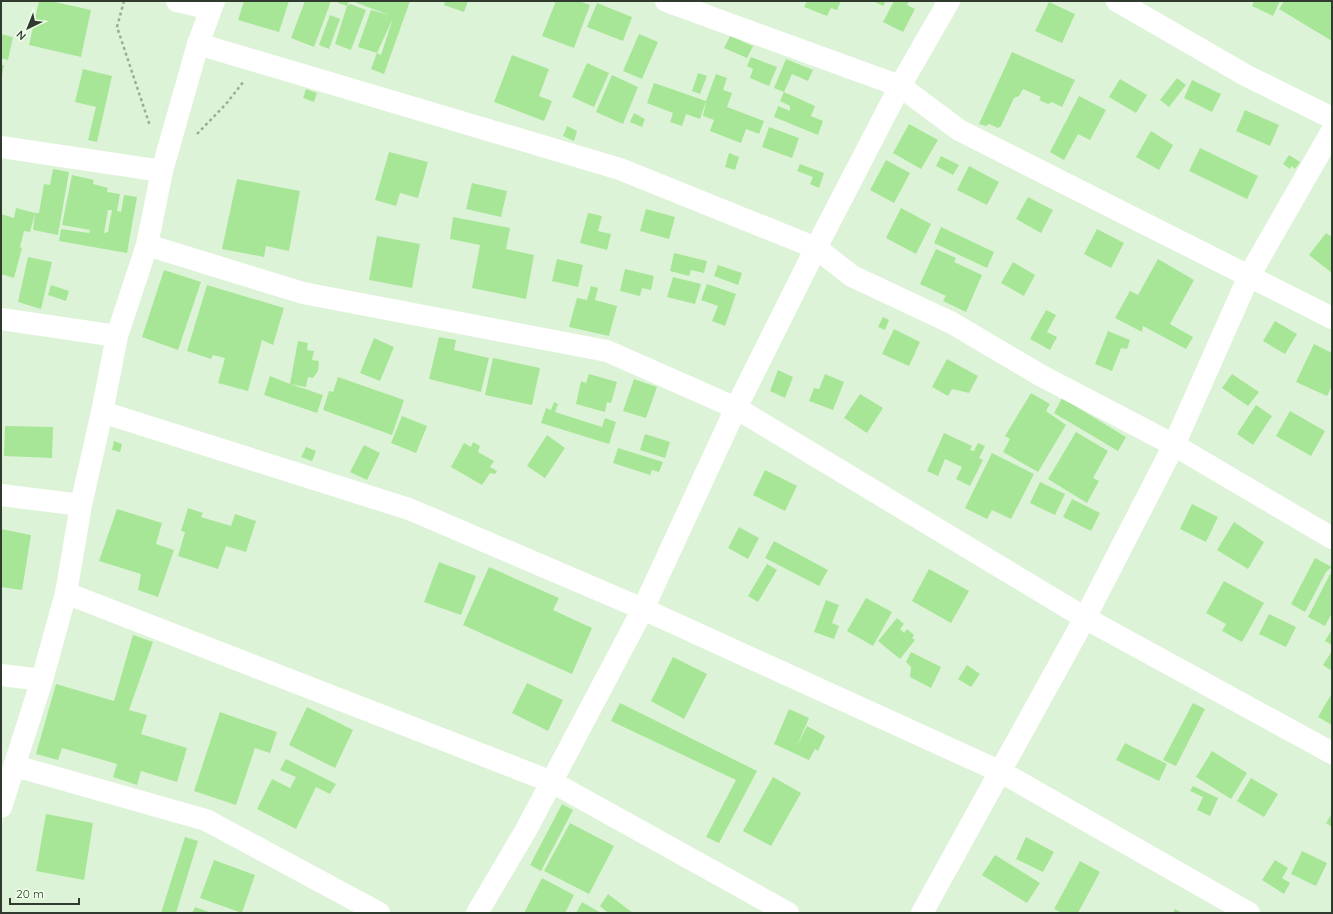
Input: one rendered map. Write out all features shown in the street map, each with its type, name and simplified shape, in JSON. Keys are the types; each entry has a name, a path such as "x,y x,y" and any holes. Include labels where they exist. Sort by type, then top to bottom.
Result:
{"street":[{"path":"1,807 42,680 66,593 81,505 117,336 147,245 162,171 198,44 212,5 177,1"},
{"path":"666,1 900,86 959,130 1332,318"},
{"path":"477,913 526,830 643,609 736,408 816,248 900,86 949,1"},
{"path":"1117,1 1247,76 1332,118"},
{"path":"198,44 620,169 816,248 852,276 952,323 1040,375 1174,446 1332,538"},
{"path":"922,913 1085,618 1174,446 1249,276 1332,131"},
{"path":"1,147 162,171"},
{"path":"147,245 303,293 607,351 736,408 1085,618 1332,753"},
{"path":"1,319 117,336"},
{"path":"102,412 409,509 643,609 1000,772 1249,913"},
{"path":"1,495 81,505"},
{"path":"66,593 552,782 788,913"},
{"path":"1,675 42,680"},
{"path":"15,766 206,820 379,913"}],"path":[{"path":"124,1 117,27 150,128"},
{"path":"194,138 226,104 259,62"}],"building":[{"path":"39,1 50,1 91,10 81,57 29,45"},
{"path":"244,1 289,1 279,32 238,20"},
{"path":"305,1 331,1 314,47 291,38"},
{"path":"338,1 349,1 347,6 338,3"},
{"path":"352,1 410,1 384,74 371,69 377,53 358,47 371,10 389,15","holes":["393,18 381,55 377,53"]},
{"path":"445,1 468,1 464,12 444,5"},
{"path":"556,1 579,1 590,5 574,48 542,36"},
{"path":"807,1 841,1 837,10 831,8 827,16 804,7"},
{"path":"873,1 886,1 883,6"},
{"path":"894,1 909,1 907,5 915,9 903,32 883,22"},
{"path":"1254,1 1280,1 1273,16 1252,6"},
{"path":"1284,1 1332,2 1332,41 1279,9"},
{"path":"1049,2 1075,14 1062,43 1035,31"},
{"path":"597,3 632,17 623,41 587,27"},
{"path":"350,4 366,10 351,50 335,44 347,6"},
{"path":"330,15 340,19 329,49 319,45"},
{"path":"1,34 13,37 8,60 1,58"},
{"path":"639,34 658,42 642,79 623,71"},
{"path":"730,36 753,46 747,58 724,48"},
{"path":"1012,52 1075,80 1062,107 1052,102 1048,104 1039,100 1041,97 1023,89 1019,96 1014,98 1001,126 998,128 989,124 986,126 979,124"},
{"path":"512,55 549,69 539,96 552,101 544,121 494,102"},
{"path":"751,57 777,67 769,86 750,78 753,69 747,66"},
{"path":"786,59 813,70 808,81 792,74 784,92 774,88"},
{"path":"587,63 609,73 594,107 572,97"},
{"path":"1,65 4,65 2,76 1,76"},
{"path":"83,69 112,76 97,142 88,140 96,107 75,102"},
{"path":"698,73 707,76 700,94 692,91"},
{"path":"716,74 727,78 723,90 732,93 727,107 764,121 759,134 746,129 741,143 710,131 714,120 703,116 706,101"},
{"path":"612,75 638,87 623,124 596,112"},
{"path":"1177,78 1186,85 1169,107 1160,100"},
{"path":"1120,79 1147,95 1136,113 1109,97"},
{"path":"1192,80 1221,94 1212,112 1184,98"},
{"path":"654,83 706,101 700,119 686,114 682,126 670,122 673,113 647,103"},
{"path":"306,89 317,93 314,102 303,98"},
{"path":"784,92 815,106 811,116 823,121 818,135 774,117 778,106 790,111 790,106 780,101"},
{"path":"1079,96 1106,110 1090,140 1078,134 1064,160 1050,152"},
{"path":"1245,110 1279,125 1270,146 1236,131"},
{"path":"634,113 645,119 642,127 630,122"},
{"path":"909,124 938,140 921,169 893,153"},
{"path":"567,126 577,131 574,141 563,136"},
{"path":"769,127 799,138 792,158 762,147"},
{"path":"1151,131 1173,145 1159,170 1136,157"},
{"path":"1200,148 1258,176 1247,199 1189,171"},
{"path":"389,152 428,162 418,198 400,193 396,206 375,200"},
{"path":"729,153 739,157 735,170 725,167"},
{"path":"1289,155 1300,162 1295,169 1292,166 1290,169 1283,164"},
{"path":"941,156 959,165 953,175 936,166"},
{"path":"886,160 910,173 894,203 870,190"},
{"path":"800,164 824,173 819,188 810,184 813,177 797,171"},
{"path":"969,166 999,182 987,205 957,190"},
{"path":"53,169 69,172 58,235 33,230 35,213 39,213 44,184 50,185"},
{"path":"72,175 94,180 93,184 108,188 107,192 120,194 117,211 121,212 124,195 137,197 127,253 59,241 61,229 89,233 90,230 62,225","holes":["108,210 112,210 108,232 104,233"]},
{"path":"237,179 300,191 289,251 266,246 264,257 222,249"},
{"path":"472,183 507,191 501,217 466,209"},
{"path":"1028,197 1053,210 1041,233 1016,219"},
{"path":"16,208 35,213 30,232 24,231 20,247 22,248 14,278 1,274 1,214 14,218"},
{"path":"901,208 931,224 916,254 886,238"},
{"path":"646,209 675,217 669,239 640,231"},
{"path":"588,213 602,216 598,231 611,234 607,250 580,243"},
{"path":"453,217 510,228 506,249 534,255 526,299 472,288 480,245 450,239"},
{"path":"941,227 994,252 987,268 934,243"},
{"path":"1097,229 1124,243 1111,268 1084,254"},
{"path":"1326,233 1332,237 1332,273 1309,255"},
{"path":"377,236 420,244 412,288 369,280"},
{"path":"936,249 956,258 954,262 982,275 966,312 943,301 946,296 920,284"},
{"path":"674,253 707,261 704,273 691,270 689,276 670,271"},
{"path":"28,257 52,262 41,309 18,302"},
{"path":"557,259 583,265 578,287 552,281"},
{"path":"1158,259 1194,280 1170,324 1193,337 1186,349 1143,326 1142,332 1115,318 1130,291 1138,295"},
{"path":"1013,262 1035,275 1024,296 1001,283"},
{"path":"718,265 742,273 738,285 714,276"},
{"path":"625,269 654,276 651,290 642,288 640,296 620,291"},
{"path":"164,270 201,282 178,350 142,337"},
{"path":"673,277 701,284 695,304 667,297"},
{"path":"707,284 736,294 725,326 712,321 718,306 701,300"},
{"path":"51,285 69,291 66,301 48,295"},
{"path":"207,285 284,308 273,345 262,340 248,391 218,383 225,358 213,355 211,359 187,351"},
{"path":"591,286 598,288 595,300 617,306 609,336 569,327 577,298 587,300"},
{"path":"1046,310 1056,315 1047,332 1057,337 1050,350 1030,339"},
{"path":"883,317 889,320 885,330 878,327"},
{"path":"1275,321 1297,334 1285,354 1263,341"},
{"path":"894,329 920,342 909,366 882,354"},
{"path":"1108,331 1130,340 1127,349 1121,348 1112,371 1095,364"},
{"path":"439,337 456,340 454,350 489,358 481,392 429,379"},
{"path":"374,338 394,347 380,381 360,373"},
{"path":"298,341 308,343 307,350 314,351 312,360 319,361 318,371 313,378 308,377 306,387 290,384"},
{"path":"1314,344 1332,353 1332,386 1327,396 1296,382"},
{"path":"493,358 540,368 532,405 485,395"},
{"path":"947,359 978,376 969,393 952,389 948,396 932,387"},
{"path":"778,370 793,377 785,398 770,391"},
{"path":"589,374 617,382 611,403 607,402 605,412 576,404 581,381 586,383"},
{"path":"825,374 844,382 833,410 809,401 814,388 819,389"},
{"path":"1232,374 1259,392 1248,406 1222,388"},
{"path":"270,376 323,395 317,413 264,395"},
{"path":"338,377 404,400 392,435 323,410 329,391 333,392"},
{"path":"634,379 657,387 646,418 623,411"},
{"path":"1031,393 1050,404 1046,411 1066,425 1038,472 1003,452 1010,439 1005,436"},
{"path":"860,394 883,408 867,433 844,418"},
{"path":"1062,398 1126,437 1118,451 1054,413"},
{"path":"554,402 558,404 555,412 602,427 605,418 616,422 609,444 541,423 546,408 551,410"},
{"path":"1256,405 1272,416 1253,445 1237,434"},
{"path":"1290,411 1325,431 1311,456 1276,436"},
{"path":"402,416 427,426 416,453 391,443"},
{"path":"5,426 53,427 52,458 4,456"},
{"path":"1076,432 1108,451 1093,478 1099,481 1087,503 1048,479"},
{"path":"944,433 972,446 970,450 974,451 978,443 985,446 979,458 983,460 970,486 956,479 962,467 945,459 938,476 927,471"},
{"path":"645,434 670,442 665,458 640,450"},
{"path":"547,435 565,448 545,478 527,466"},
{"path":"114,441 122,444 120,452 112,450"},
{"path":"473,442 480,446 478,452 494,461 490,467 497,471 495,474 490,473 482,485 451,467 464,443 471,447"},
{"path":"364,445 380,453 367,480 350,472"},
{"path":"306,447 316,451 312,461 301,457"},
{"path":"618,448 663,462 659,472 652,470 650,475 613,463"},
{"path":"992,453 1034,474 1011,519 992,510 987,519 965,508"},
{"path":"765,470 797,486 785,511 753,495"},
{"path":"1040,482 1065,494 1055,515 1030,503"},
{"path":"1072,499 1100,513 1091,531 1063,517"},
{"path":"1192,504 1218,517 1206,542 1180,529"},
{"path":"188,508 203,513 201,517 231,526 235,514 256,521 246,552 226,546 218,569 178,556 185,532 181,531"},
{"path":"117,509 162,523 156,544 174,550 158,597 138,590 141,574 99,561"},
{"path":"1234,522 1264,542 1248,569 1217,550"},
{"path":"739,527 759,538 748,559 728,548"},
{"path":"1,529 31,535 22,590 1,587"},
{"path":"774,541 828,570 819,586 765,558"},
{"path":"1315,558 1332,567 1326,572 1305,612 1291,604"},
{"path":"439,562 476,576 461,615 424,602"},
{"path":"767,564 777,570 758,602 748,596"},
{"path":"489,567 559,598 553,610 592,628 572,674 463,625"},
{"path":"929,569 969,591 951,623 912,601"},
{"path":"1330,574 1332,575 1332,613 1325,626 1308,617"},
{"path":"1224,581 1264,603 1242,642 1222,631 1226,624 1206,613"},
{"path":"866,598 892,612 873,646 847,631"},
{"path":"826,600 839,605 832,623 839,626 834,639 814,632"},
{"path":"1269,614 1296,627 1286,647 1259,634"},
{"path":"897,618 904,624 900,629 904,633 907,629 914,635 912,638 915,640 900,659 878,641"},
{"path":"1332,629 1332,645 1325,641"},
{"path":"133,635 153,642 129,710 147,715 141,734 187,748 177,782 141,771 137,785 113,777 117,764 62,748 58,760 36,754 56,684 114,701"},
{"path":"1332,651 1332,671 1323,665"},
{"path":"911,652 941,667 931,688 910,677 911,667 906,662"},
{"path":"673,657 707,674 684,719 651,701"},
{"path":"967,665 980,674 971,687 958,679"},
{"path":"527,683 563,700 548,731 512,713"},
{"path":"1332,693 1332,725 1318,717"},
{"path":"620,703 757,771 719,843 706,837 736,780 611,721"},
{"path":"1193,703 1205,709 1176,766 1163,760"},
{"path":"307,707 353,730 335,768 289,745"},
{"path":"789,709 809,718 796,748 807,726 825,736 818,751 815,749 809,760 774,744"},
{"path":"220,712 277,732 270,753 255,748 236,805 194,791"},
{"path":"1125,743 1167,764 1159,781 1116,760"},
{"path":"1212,751 1247,773 1231,799 1196,777"},
{"path":"286,759 336,784 330,794 316,787 296,829 257,809 272,779 290,788 296,777 280,770"},
{"path":"773,777 801,793 771,846 743,831"},
{"path":"1251,778 1278,794 1264,817 1237,801"},
{"path":"1193,786 1218,798 1210,816 1197,810 1203,797 1190,791"},
{"path":"562,804 573,810 541,871 530,865"},
{"path":"1332,813 1332,827 1326,823"},
{"path":"46,814 93,823 84,880 36,871"},
{"path":"570,823 614,846 589,894 544,871"},
{"path":"185,837 198,841 176,913 161,913"},
{"path":"1026,837 1054,852 1043,872 1016,859"},
{"path":"1302,851 1327,863 1316,886 1291,874"},
{"path":"995,855 1040,883 1027,903 982,875"},
{"path":"214,860 255,875 242,913 200,898"},
{"path":"1275,860 1288,868 1282,878 1290,883 1284,894 1262,880"},
{"path":"1080,861 1100,872 1078,913 1062,913 1054,909"},
{"path":"542,878 574,895 565,913 524,913"},
{"path":"608,894 633,913 608,913 600,906"},
{"path":"582,902 601,913 576,913"},
{"path":"195,907 212,913 192,913"},
{"path":"1175,909 1182,913 1173,913"}]}
